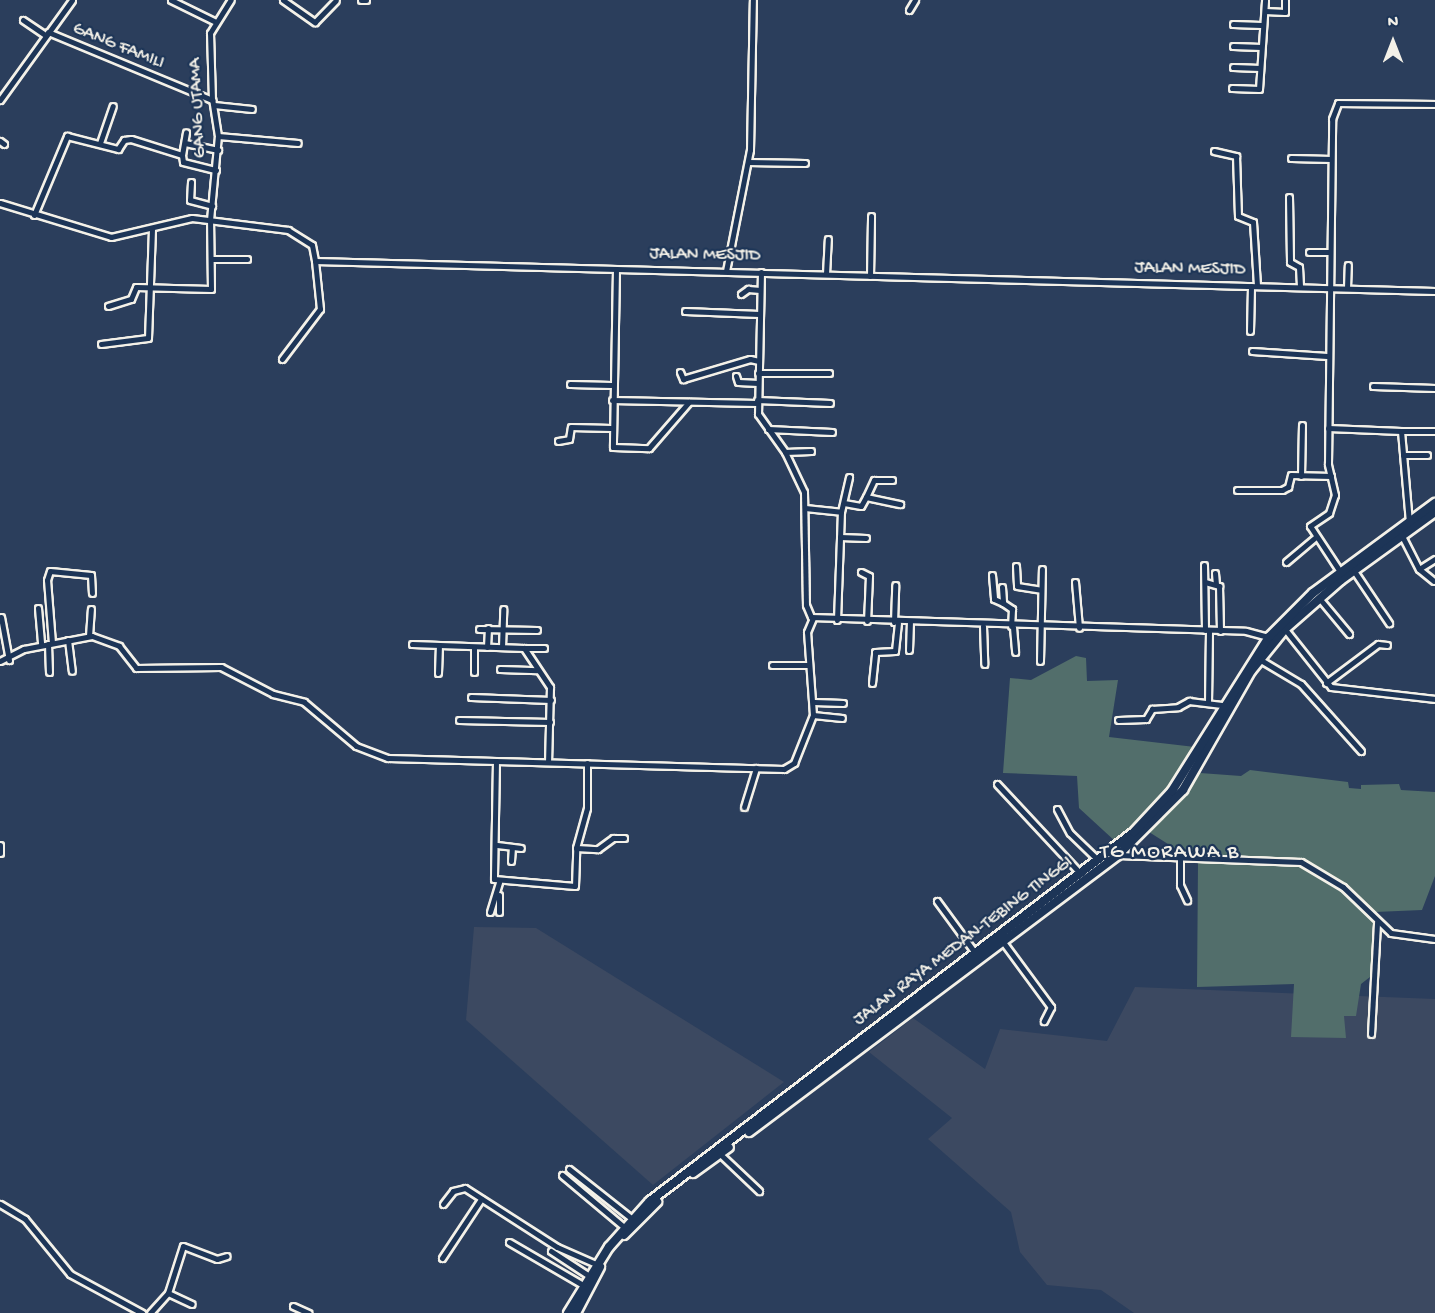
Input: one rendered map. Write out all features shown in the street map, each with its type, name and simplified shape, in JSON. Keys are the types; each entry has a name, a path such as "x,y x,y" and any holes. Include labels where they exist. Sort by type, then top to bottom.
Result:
{"highway":[{"name":"JALAN RAYA MEDAN-TEBING TINGGI","path":"576,1313 621,1238 657,1201 1118,855 1183,790 1259,659 1282,627 1341,573 1435,503"},
{"name":"JALAN RAYA MEDAN-TEBING TINGGI","path":"568,1313 596,1264 631,1218 699,1162 1098,860 1172,791 1224,705 1269,637 1435,512"}],"street":[{"path":"0,100 72,0"},
{"path":"171,0 216,22"},
{"name":"GANG UTAMA","path":"150,287 211,289 210,220 218,136 213,103 210,33 231,0"},
{"path":"283,0 315,22 336,0"},
{"path":"726,271 748,162 753,0"},
{"path":"909,10 915,0"},
{"path":"1232,88 1259,89 1261,25 1265,0"},
{"path":"1265,11 1285,12 1285,0"},
{"name":"GANG FAMILI","path":"23,20 47,33 213,103 252,109"},
{"path":"1233,24 1261,25"},
{"path":"1233,46 1261,47"},
{"path":"1233,67 1260,68"},
{"path":"1341,573 1310,526 1329,513 1335,497 1331,476 1328,428 1327,356 1332,119 1338,103 1435,104"},
{"path":"100,143 114,106"},
{"path":"186,132 183,162 216,170"},
{"path":"218,136 298,143"},
{"path":"34,215 65,137 119,149 124,140 131,139 182,155"},
{"path":"185,143 218,150"},
{"path":"1214,151 1236,156 1238,216 1253,222 1254,286 1250,331"},
{"path":"1291,158 1331,159"},
{"path":"748,162 805,163"},
{"path":"191,182 189,198 212,206"},
{"path":"1289,197 1290,262 1299,268 1300,287"},
{"path":"0,203 105,236 152,228 182,218 295,233 312,245 320,309 282,359"},
{"path":"870,276 871,216"},
{"path":"101,344 147,340 152,228"},
{"path":"826,274 828,239"},
{"path":"1310,252 1329,252"},
{"path":"211,259 247,259"},
{"name":"JALAN MESJID","path":"315,261 1435,291"},
{"path":"1347,288 1348,265"},
{"path":"616,268 611,385 613,447 650,448 689,402"},
{"path":"761,272 757,402 768,429 785,452 804,492 806,604 813,618"},
{"path":"108,306 131,299 134,287 150,287"},
{"path":"741,294 748,289 760,290"},
{"path":"685,311 759,314"},
{"path":"1252,351 1327,356"},
{"path":"680,372 683,379 750,359 759,361"},
{"path":"758,373 829,373"},
{"path":"736,375 738,382 758,383"},
{"path":"570,384 611,385"},
{"path":"1373,386 1435,388"},
{"path":"612,400 830,403"},
{"path":"1301,476 1302,425"},
{"path":"558,441 569,439 571,427 611,428"},
{"path":"1328,428 1435,431"},
{"path":"768,429 832,432"},
{"path":"1401,431 1409,522"},
{"path":"785,452 811,451"},
{"path":"1403,455 1427,455"},
{"path":"1237,490 1286,490 1289,476 1331,476"},
{"path":"837,620 841,512 849,477"},
{"path":"844,503 861,506 874,480 892,480"},
{"path":"866,497 900,504"},
{"path":"805,508 841,512"},
{"path":"1402,536 1419,569 1434,581"},
{"path":"840,537 866,538"},
{"path":"1286,562 1316,537"},
{"path":"1419,569 1435,559"},
{"path":"1204,565 1208,703"},
{"path":"1016,566 1017,586 1041,590"},
{"path":"1040,661 1042,569"},
{"path":"49,672 50,643 46,580 50,571 91,575 92,593"},
{"path":"1354,571 1389,623"},
{"path":"861,572 869,576 867,621"},
{"path":"1215,573 1216,584"},
{"path":"992,575 994,599 1012,609 1015,652"},
{"path":"1075,582 1079,628"},
{"path":"1205,582 1220,586 1220,631"},
{"path":"872,683 874,652 895,651 895,585"},
{"path":"1002,587 1004,603"},
{"path":"1319,598 1349,634"},
{"path":"38,608 40,645"},
{"path":"89,636 91,609"},
{"path":"502,647 503,609"},
{"path":"0,617 9,660"},
{"path":"813,618 983,626 1207,630 1269,637"},
{"path":"0,661 9,660 40,645 89,636 119,646 136,668 224,668 273,694 304,702 370,753 399,759 790,767 813,715 814,702 807,628 813,618"},
{"path":"909,650 910,623"},
{"path":"983,626 984,664"},
{"path":"1282,627 1326,683 1341,691 1435,699"},
{"path":"479,628 537,630"},
{"path":"487,647 488,628"},
{"path":"68,640 72,670"},
{"path":"412,644 544,648"},
{"path":"1326,683 1378,644 1387,645"},
{"path":"438,673 439,645"},
{"path":"474,647 474,672"},
{"path":"524,648 550,687 548,762"},
{"path":"1259,659 1301,684 1361,751"},
{"path":"772,665 809,665"},
{"path":"501,669 538,670"},
{"path":"471,697 551,700"},
{"path":"1118,720 1146,719 1152,709 1178,707 1190,701 1224,705"},
{"path":"814,702 843,703"},
{"path":"813,715 842,718"},
{"path":"459,720 550,722"},
{"path":"496,761 493,809 497,845 494,877 500,882 575,886 576,848 587,813 586,763"},
{"path":"744,807 756,768"},
{"path":"997,784 1081,874"},
{"path":"1057,809 1070,833 1098,860"},
{"path":"576,848 598,849 624,838"},
{"path":"0,845 0,853"},
{"path":"497,845 521,848"},
{"path":"511,861 512,847"},
{"path":"1118,855 1301,862 1342,887 1377,922 1397,937 1435,939"},
{"path":"1180,858 1180,885 1187,900"},
{"path":"500,882 500,912"},
{"path":"490,912 491,900 499,895"},
{"path":"938,901 976,954"},
{"path":"1371,1034 1377,922"},
{"path":"1003,942 1051,1007 1044,1021"},
{"path":"720,1154 759,1191"},
{"path":"569,1169 631,1218"},
{"path":"562,1175 624,1227"},
{"path":"443,1204 459,1188 481,1199 557,1247 596,1264"},
{"path":"442,1258 481,1199"},
{"path":"0,1204 25,1219 70,1275 142,1313"},
{"path":"509,1242 583,1285"},
{"path":"150,1313 168,1293 185,1245 217,1258 226,1256"},
{"path":"551,1251 589,1276"},
{"path":"168,1293 192,1304"},
{"path":"293,1306 309,1313"}],"shaded area":[{"path":"474,927 536,928 784,1082 653,1185 466,1020"},
{"path":"1135,987 1435,999 1435,1313 1134,1313 1101,1290 1047,1285 1020,1252 1011,1212 928,1139 952,1118 869,1052 913,1018 985,1069 1000,1029 1107,1041"}],"green space":[{"path":"1076,656 1086,658 1087,681 1118,680 1109,737 1195,747 1166,794 1116,842 1079,808 1077,776 1003,773 1010,678 1031,680"},
{"path":"1250,770 1348,782 1349,788 1361,789 1361,785 1399,784 1401,790 1435,792 1435,876 1422,910 1375,912 1370,977 1361,984 1356,1016 1344,1016 1346,1038 1291,1037 1294,984 1197,987 1198,863 1149,832 1200,773 1241,776"}],"district":[{"name":"TG MORAWA B","path":"1170,854"}]}
